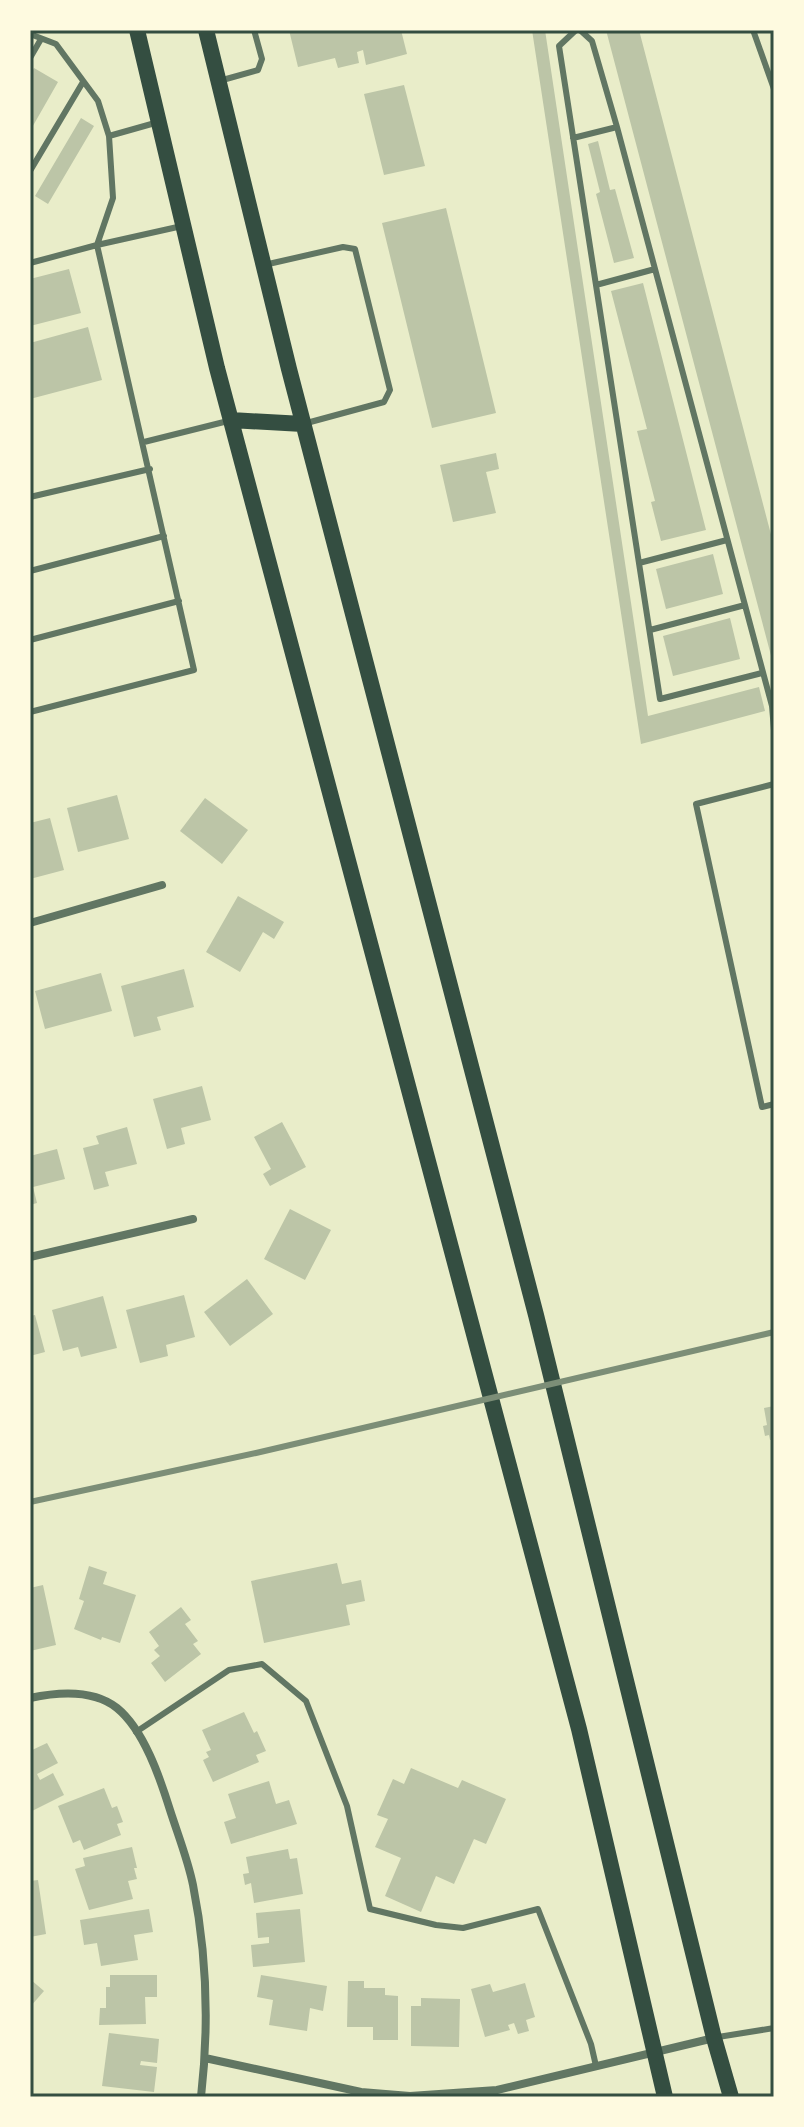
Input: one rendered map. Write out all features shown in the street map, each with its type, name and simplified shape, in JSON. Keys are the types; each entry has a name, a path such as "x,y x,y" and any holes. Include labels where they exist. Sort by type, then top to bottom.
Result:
{"main road":[{"path":"137,30 231,420 579,1729 665,2097"},
{"path":"206,30 303,424 536,1315 731,2097"},
{"path":"231,420 303,424"}],"street":[{"path":"30,923 162,885"},
{"path":"30,1257 193,1219"},
{"path":"30,1698 69,1693 103,1699 119,1709 158,1771 192,1883 204,1961 205,2058 201,2097"},
{"path":"205,2058 361,2092 410,2096 497,2090 714,2038"}],"lane":[{"path":"219,81 258,70 262,59 254,30"},
{"path":"762,673 660,699 559,46 578,30 592,41 617,127 772,706 774,730"},
{"path":"753,30 774,89"},
{"path":"30,34 56,44 98,101 109,136 113,198 97,245 194,670 30,712"},
{"path":"30,58 41,39"},
{"path":"30,171 83,82"},
{"path":"109,136 159,122"},
{"path":"573,138 617,127"},
{"path":"30,263 184,226"},
{"path":"264,265 343,247 355,249 390,390 384,402 303,424"},
{"path":"596,285 655,269"},
{"path":"144,442 231,420"},
{"path":"30,497 150,469"},
{"path":"30,571 164,536"},
{"path":"639,563 727,540"},
{"path":"30,640 179,601"},
{"path":"650,630 745,605"},
{"path":"774,784 696,804 762,1107 774,1104"},
{"path":"136,1732 229,1670 262,1664 306,1701 347,1806 370,1909 436,1925 463,1928 538,1909 591,2044 596,2066"},
{"path":"714,2038 774,2028"}],"building":[{"path":"289,30 401,30 407,54 366,65 363,50 357,52 359,63 338,68 335,58 298,67"},
{"path":"532,30 545,30 648,716 759,687 765,711 641,744"},
{"path":"606,30 639,30 774,546 774,667"},
{"path":"34,68 58,82 30,131 30,75"},
{"path":"404,85 425,166 384,175 364,94"},
{"path":"81,118 94,126 48,204 35,196"},
{"path":"598,141 610,190 615,189 634,258 614,263 596,194 600,192 588,144"},
{"path":"446,208 496,413 432,428 382,223"},
{"path":"69,269 81,313 30,326 30,279"},
{"path":"643,283 706,530 661,541 651,502 655,501 637,431 647,429 611,291"},
{"path":"88,327 102,380 30,399 30,343"},
{"path":"496,453 499,469 486,472 496,513 453,522 440,465"},
{"path":"713,554 723,594 666,609 656,569"},
{"path":"730,618 740,659 673,676 663,636"},
{"path":"117,795 129,839 78,852 67,808"},
{"path":"205,798 248,830 222,864 180,831"},
{"path":"50,818 64,870 30,879 30,823"},
{"path":"238,896 284,922 274,939 263,932 240,972 206,952"},
{"path":"184,969 194,1007 157,1017 161,1030 134,1037 121,986"},
{"path":"101,973 112,1011 45,1029 35,991"},
{"path":"202,1086 211,1120 181,1128 185,1144 167,1149 153,1099"},
{"path":"282,1122 306,1167 270,1186 263,1174 271,1169 254,1137"},
{"path":"127,1127 137,1164 105,1172 109,1186 94,1190 83,1148 99,1144 96,1136"},
{"path":"57,1149 65,1179 33,1187 37,1203 30,1205 30,1156"},
{"path":"290,1209 331,1230 305,1280 264,1259"},
{"path":"247,1279 273,1314 230,1346 204,1312"},
{"path":"184,1295 195,1337 166,1345 168,1356 140,1363 126,1310"},
{"path":"103,1296 117,1348 81,1357 78,1347 63,1351 52,1310"},
{"path":"35,1315 45,1352 30,1356 30,1316"},
{"path":"774,1406 774,1440 770,1440 769,1435 765,1436 763,1426 767,1425 764,1408"},
{"path":"337,1563 342,1584 361,1580 365,1601 346,1605 350,1625 264,1643 251,1581"},
{"path":"89,1566 107,1572 103,1584 136,1595 120,1643 102,1637 101,1640 74,1629 84,1601 79,1599"},
{"path":"43,1585 56,1645 30,1651 30,1588"},
{"path":"181,1607 191,1620 185,1624 198,1641 193,1644 201,1654 165,1682 151,1663 160,1656 154,1650 159,1646 149,1632"},
{"path":"244,1712 266,1751 256,1755 259,1762 213,1782 203,1760 209,1757 206,1752 211,1750 202,1730"},
{"path":"47,1743 58,1763 37,1774 40,1780 53,1773 64,1795 30,1812 30,1751"},
{"path":"411,1768 458,1788 462,1780 506,1799 486,1844 474,1839 454,1884 436,1876 421,1912 385,1896 401,1858 375,1847 388,1819 377,1815 393,1779 404,1784"},
{"path":"269,1781 276,1804 289,1800 297,1824 231,1844 224,1822 236,1818 228,1794"},
{"path":"104,1788 112,1808 117,1806 123,1822 117,1824 121,1835 84,1850 80,1840 73,1843 58,1806"},
{"path":"132,1847 137,1879 128,1881 133,1899 89,1910 75,1869 85,1866 83,1858"},
{"path":"288,1849 290,1859 297,1858 303,1894 254,1903 251,1883 245,1885 243,1874 249,1873 246,1857"},
{"path":"38,1880 46,1934 30,1937 30,1881"},
{"path":"149,1909 153,1932 134,1935 138,1960 101,1966 97,1943 84,1945 80,1920"},
{"path":"300,1909 305,1962 253,1967 251,1945 269,1943 269,1937 258,1938 256,1913"},
{"path":"110,1975 157,1975 157,1997 145,1997 146,2024 99,2025 100,2008 106,2008 106,1987 110,1987"},
{"path":"261,1975 327,1986 323,2011 310,2008 307,2031 269,2025 273,2000 257,1997"},
{"path":"30,1979 44,1991 30,2007"},
{"path":"348,1981 364,1981 364,1988 385,1988 385,1995 398,1996 398,2040 373,2040 373,2027 347,2027"},
{"path":"525,1983 535,2017 526,2020 529,2031 518,2034 514,2023 508,2025 510,2030 485,2037 471,1989 490,1984 493,1992"},
{"path":"421,1998 460,1999 459,2047 411,2046 411,2006 421,2006"},
{"path":"109,2033 159,2039 157,2063 141,2061 140,2065 157,2067 154,2092 102,2086"}],"railway":[{"path":"30,1502 256,1453 774,1332"}]}
